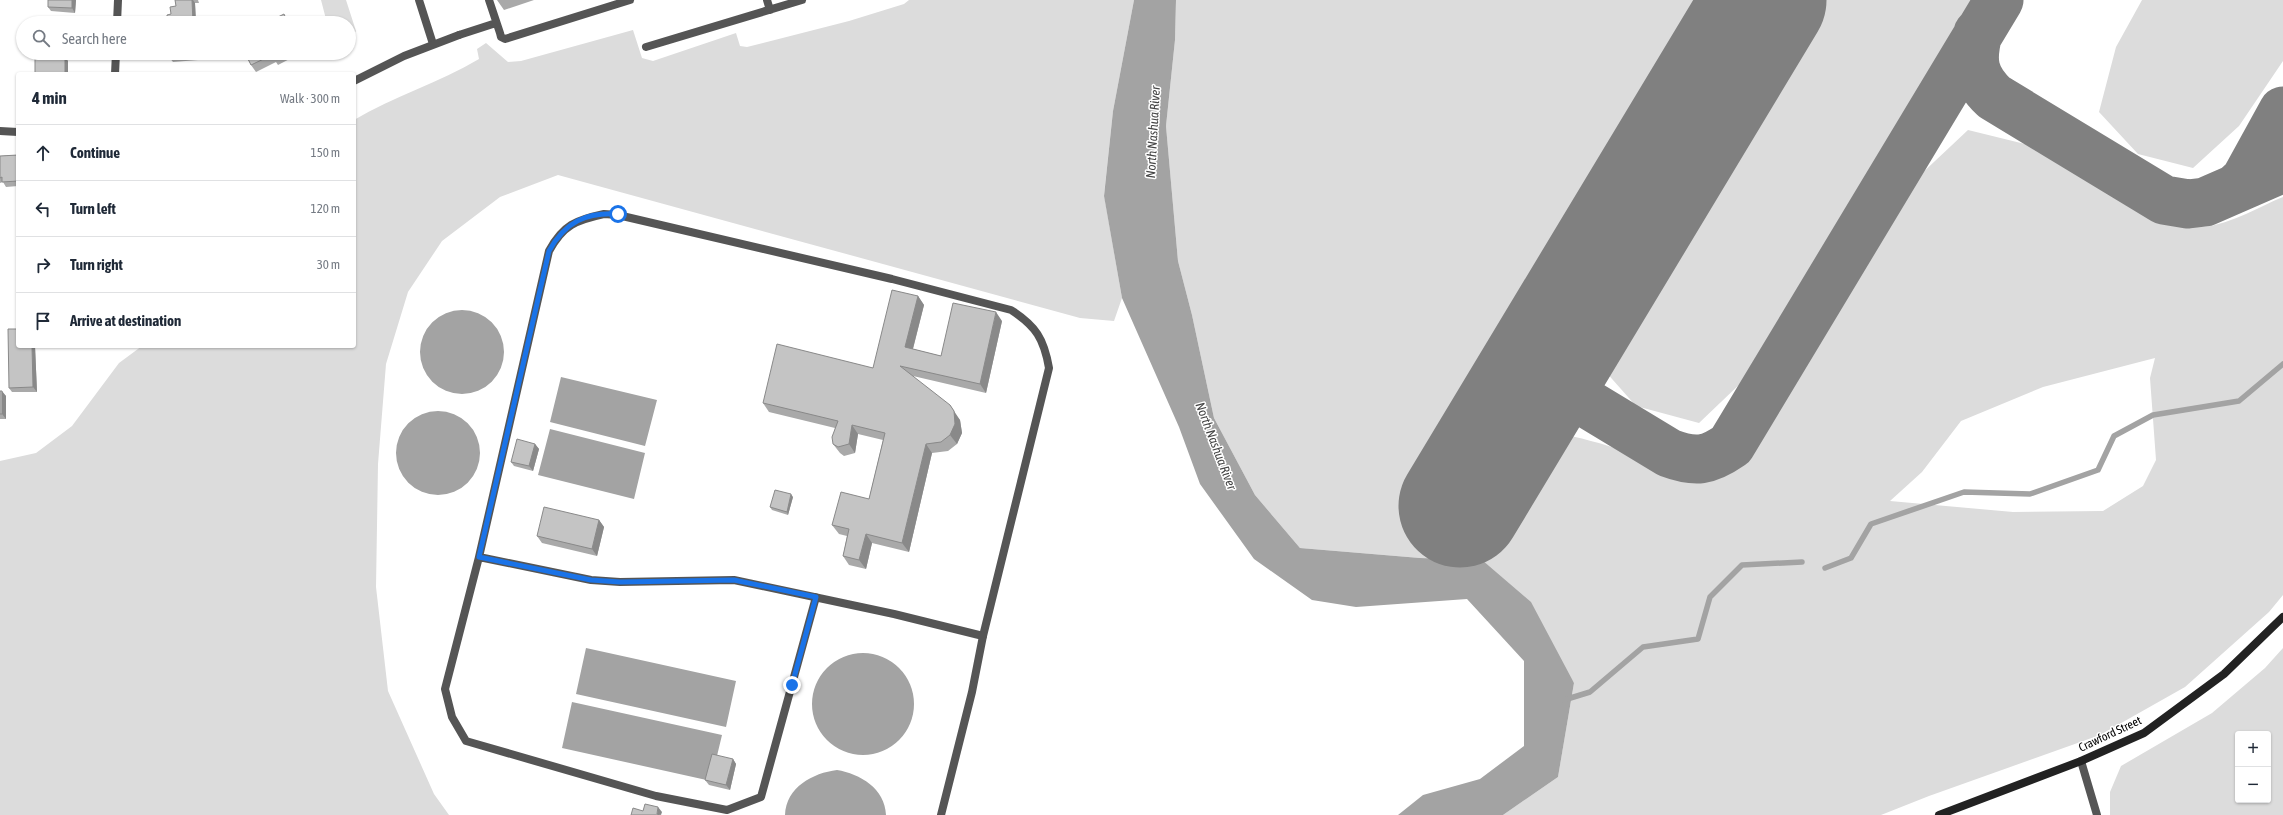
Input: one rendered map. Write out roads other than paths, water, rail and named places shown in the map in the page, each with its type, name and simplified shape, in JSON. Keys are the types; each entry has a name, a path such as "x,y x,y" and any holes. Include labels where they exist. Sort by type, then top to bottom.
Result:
{"main road":[{"name":"Crawford Street","path":"1939,815 2080,761 2144,733 2186,704 2224,674 2283,617"}],"street":[{"path":"117,16 118,0"},
{"path":"419,0 433,44"},
{"path":"489,0 501,37 505,39 630,0"},
{"path":"767,0 770,10"},
{"path":"646,47 802,0"},
{"path":"356,80 380,66 433,44 496,23"},
{"path":"115,72 116,60"},
{"path":"0,131 16,132"},
{"path":"816,597 761,797 727,810 656,796 466,741 452,717 445,688 479,557 549,251 564,229 574,222 604,214 618,214 892,279 1011,310 1027,320 1035,329 1046,351 1049,368 983,636 972,692 942,815"},
{"path":"479,557 591,580 620,582 734,580 816,597 983,636"},
{"path":"2080,761 2097,815"}],"water":[{"name":"North Nashua River","path":"1134,0 1176,0 1175,40 1166,126 1178,261 1192,315 1214,418 1255,495 1300,548 1420,558 1482,560 1531,602 1574,683 1558,777 1503,815 1398,815 1423,795 1480,779 1524,746 1524,661 1467,599 1356,607 1312,600 1254,559 1200,484 1179,427 1122,298 1104,196 1113,111"},
{"path":"462,310 478,313 492,322 501,336 504,352 501,368 492,382 478,391 462,394 446,391 432,382 423,368 420,352 423,336 432,322 446,313"},
{"path":"561,377 657,400 645,446 550,422"},
{"path":"438,411 454,414 468,423 477,437 480,453 477,469 468,483 454,492 438,495 422,492 408,483 399,469 396,453 399,437 408,423 422,414"},
{"path":"550,429 645,453 634,499 538,475"},
{"path":"586,648 736,681 726,727 576,694"},
{"path":"863,653 883,657 891,661 899,668 906,676 910,684 914,704 910,724 906,732 899,740 891,747 883,751 863,755 843,751 835,747 827,740 820,732 816,724 812,704 816,684 820,676 827,668 835,661 843,657"},
{"path":"572,702 722,735 711,781 562,748"},
{"path":"837,770 854,775 870,784 881,797 885,805 886,815 785,815 790,797 802,783 819,774"}],"waterway":[{"path":"1825,568 1851,558 1871,524 1964,492 2030,494 2098,470 2114,436 2153,415 2239,401 2283,364"},
{"path":"1564,700 1590,692 1643,647 1698,639 1710,597 1742,565 1802,562"}]}
